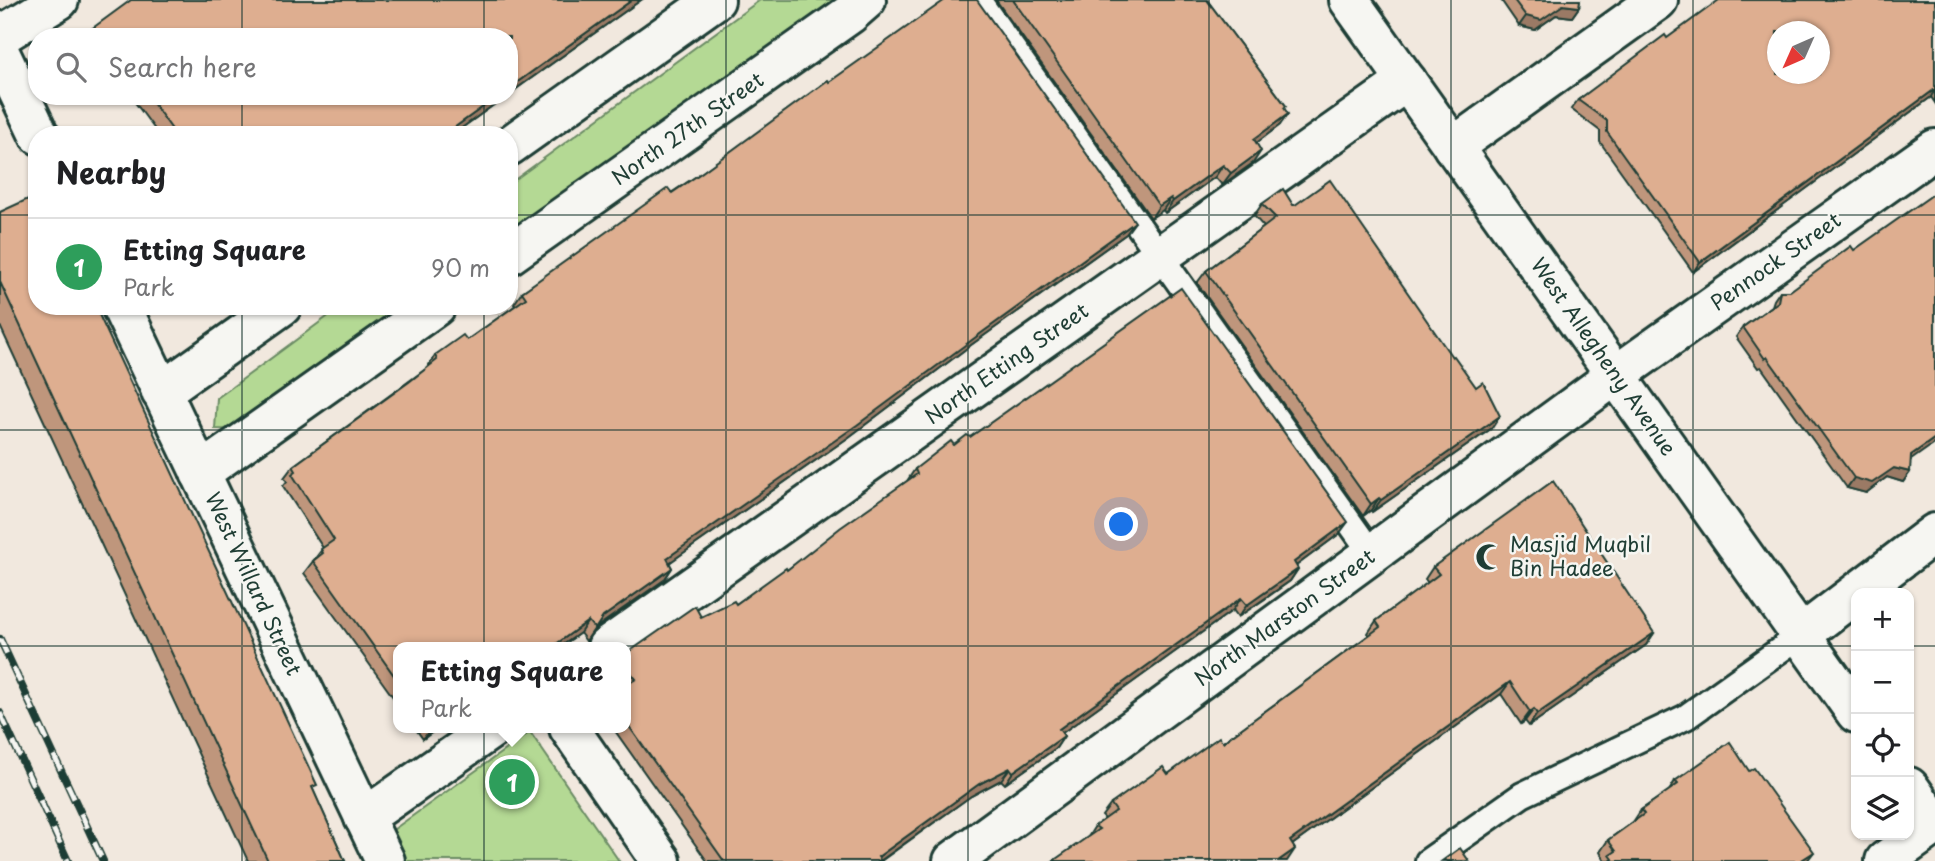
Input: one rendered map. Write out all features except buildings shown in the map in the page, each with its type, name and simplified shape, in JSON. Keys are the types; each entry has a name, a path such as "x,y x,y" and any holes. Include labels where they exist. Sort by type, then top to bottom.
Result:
{"street":[{"path":"0,36 59,0"},
{"path":"518,139 715,0"},
{"name":"North 27th Street","path":"518,249 866,0"},
{"name":"West Allegheny Avenue","path":"1349,0 1851,706"},
{"path":"1453,146 1658,0"},
{"path":"0,54 35,126"},
{"name":"North Etting Street","path":"614,642 1407,81"},
{"name":"Pennock Street","path":"1616,374 1935,149"},
{"name":"West Willard Street","path":"125,315 385,861"},
{"path":"161,392 269,315"},
{"path":"200,473 423,315"},
{"name":"North Marston Street","path":"953,861 1616,374"},
{"path":"1801,635 1935,533"},
{"path":"364,818 486,733"},
{"path":"572,733 661,861"},
{"path":"1885,861 1935,825 1914,794"}],"lane":[{"path":"978,0 1372,554"},
{"path":"1428,861 1522,795 1686,717 1801,635"}],"green space":[{"path":"760,0 840,0 518,233 518,177"},
{"path":"330,315 404,315 244,430 215,429 217,398"},
{"path":"531,733 619,861 404,861 390,832"}],"railway":[{"path":"0,639 103,861"},
{"path":"0,713 68,861"}],"place":[{"name":"Masjid Muqbil Bin Hadee","path":"1489,557"},
{"name":"Etting Square","path":"512,782"}]}
